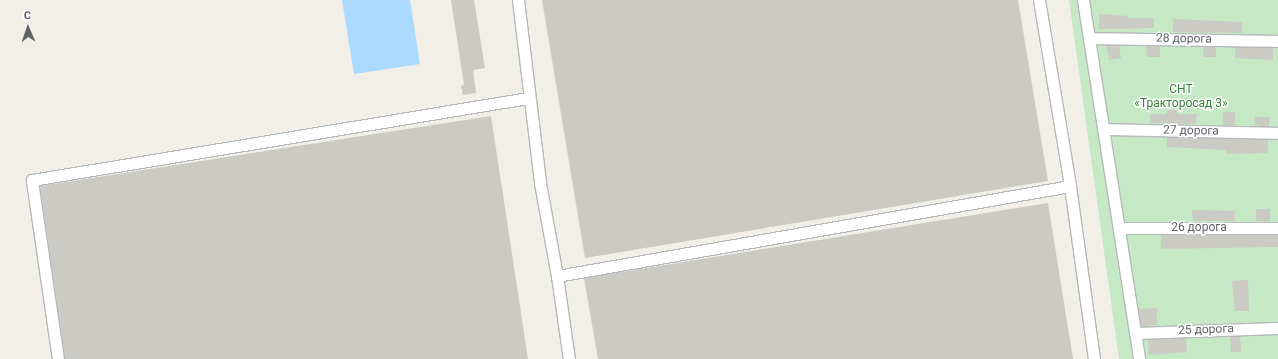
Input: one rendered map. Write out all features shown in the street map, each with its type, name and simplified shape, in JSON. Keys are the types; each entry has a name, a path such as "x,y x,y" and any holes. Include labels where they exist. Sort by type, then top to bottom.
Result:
{"street":[{"path":"518,0 528,98 540,183 557,276 569,359"},
{"path":"1039,0 1070,186 1094,359"},
{"path":"1083,0 1139,359"},
{"name":"28 дорога","path":"1089,38 1278,41"},
{"path":"58,359 32,180 528,98"},
{"name":"27 дорога","path":"1103,129 1278,133"},
{"path":"557,276 1070,186"},
{"name":"26 дорога","path":"1119,228 1278,228"},
{"name":"25 дорога","path":"1135,333 1278,328"}],"green space":[{"name":"СНТ «Тракторосад 3»","path":"1069,0 1278,0 1278,359 1119,359"}],"water":[{"path":"342,0 410,0 420,64 354,74"}],"building":[{"path":"451,0 474,0 485,68 473,70 476,93 463,95 461,86 464,85"},
{"path":"542,0 1018,0 1048,181 585,258"},
{"path":"1099,14 1128,16 1128,18 1154,18 1154,28 1099,29"},
{"path":"1173,19 1242,22 1242,33 1173,32"},
{"path":"1106,45 1119,45 1121,58 1109,60"},
{"path":"1146,46 1160,46 1160,57 1147,57"},
{"path":"1203,47 1216,47 1216,57 1203,57"},
{"path":"1235,47 1273,48 1273,60 1235,58"},
{"path":"1167,110 1177,110 1177,114 1197,114 1196,124 1150,123 1150,114 1167,114"},
{"path":"1223,112 1235,112 1235,125 1223,125"},
{"path":"491,116 528,359 65,359 40,186"},
{"path":"1255,117 1269,117 1269,126 1255,125"},
{"path":"1167,137 1268,140 1268,153 1227,154 1227,150 1167,147"},
{"path":"1048,203 1073,359 598,359 584,278"},
{"path":"1256,209 1270,209 1270,221 1256,221"},
{"path":"1192,210 1235,211 1235,221 1193,221"},
{"path":"1161,235 1278,235 1278,247 1161,249"},
{"path":"1248,280 1249,311 1235,311 1232,281"},
{"path":"1157,308 1157,325 1141,326 1139,309"},
{"path":"1240,336 1241,352 1231,352 1230,337"},
{"path":"1186,338 1187,352 1149,355 1148,340"}]}
